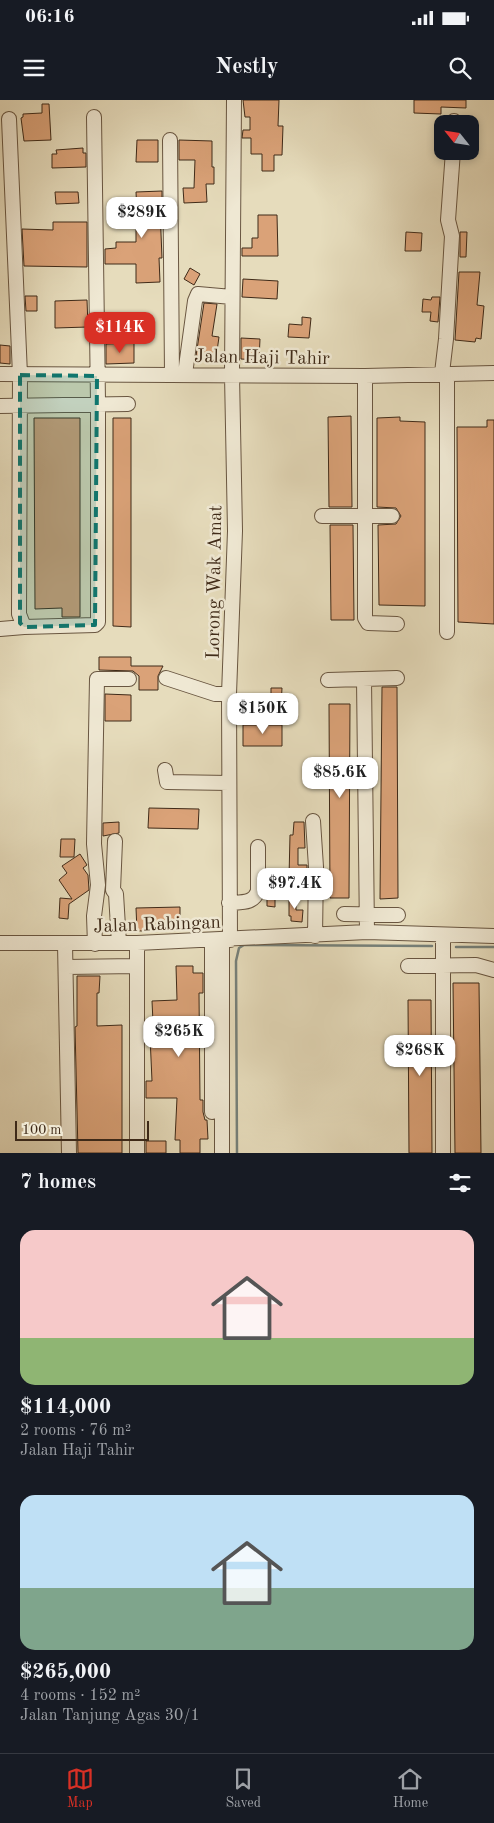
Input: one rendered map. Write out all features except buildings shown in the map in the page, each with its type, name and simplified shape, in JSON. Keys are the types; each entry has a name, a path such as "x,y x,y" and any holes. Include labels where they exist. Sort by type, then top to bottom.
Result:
{"street":[{"name":"Lorong Wak Amat","path":"221,940 230,903 229,694 235,531 232,375 234,100"},
{"path":"0,629 95,625 98,618 98,405 94,117"},
{"path":"9,119 20,375 20,614 24,627"},
{"path":"170,140 179,374"},
{"path":"447,632 444,373 452,236 448,220 452,160"},
{"path":"179,374 198,294 232,297"},
{"name":"Jalan Haji Tahir","path":"0,374 365,376 494,373"},
{"path":"365,376 367,515 365,618 368,623 397,624"},
{"path":"0,406 128,404"},
{"path":"322,516 392,516"},
{"path":"166,678 215,694 229,694"},
{"path":"328,680 398,678"},
{"path":"95,944 94,916 98,884 94,844 97,679 130,679"},
{"path":"364,680 367,932"},
{"path":"230,716 270,715"},
{"path":"165,770 167,782 229,783"},
{"path":"313,821 316,867 315,936"},
{"path":"115,841 113,890 116,894 119,943"},
{"path":"230,903 250,901 256,897 258,891 258,847"},
{"path":"344,914 398,915"},
{"name":"Jalan Rabingan","path":"0,943 137,943 315,936 367,932 442,936 494,936"},
{"path":"442,936 443,1153"},
{"path":"212,1153 221,940"},
{"path":"221,940 222,1153"},
{"path":"137,943 137,1153"},
{"path":"65,944 69,1153"},
{"path":"408,966 476,964 494,970"},
{"path":"66,967 136,966"}],"highlighted area":[{"path":"20,375 97,376 95,625 24,627 20,623"}],"waterway":[{"path":"237,1153 236,961 239,948 244,945 432,946"},
{"path":"456,947 494,947"}]}
